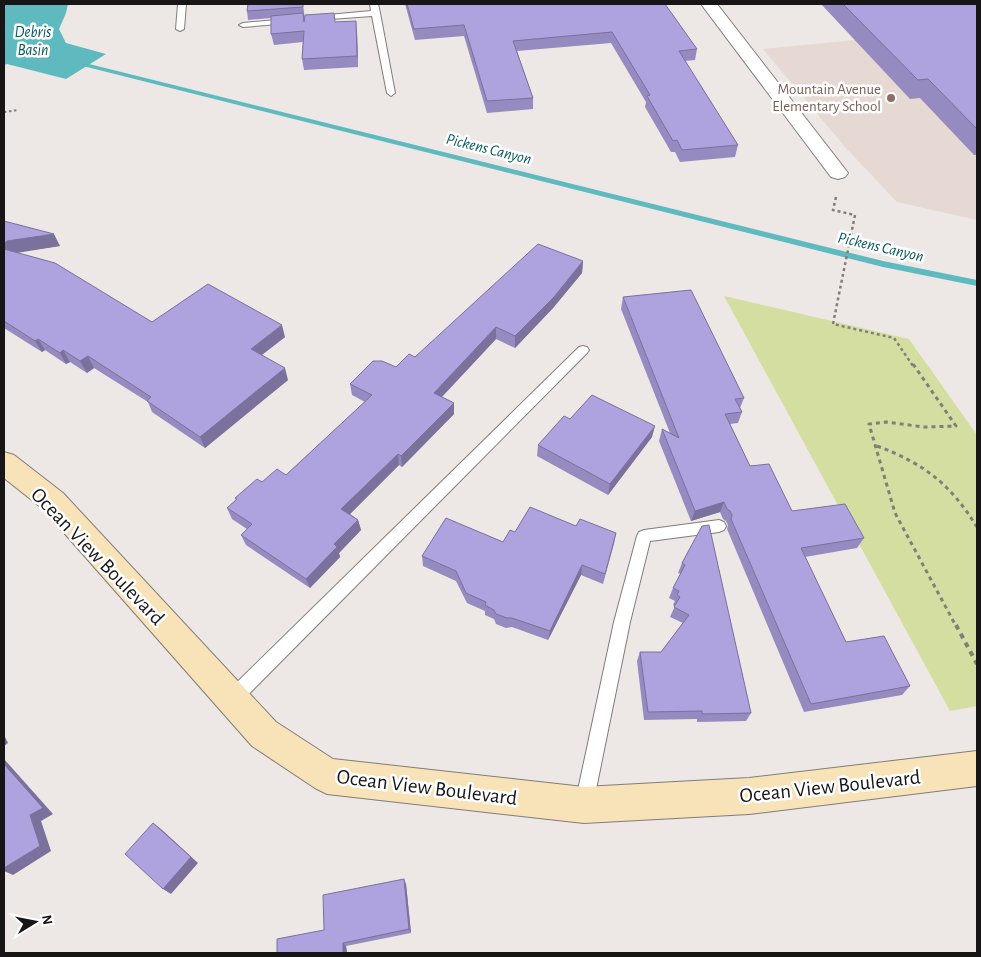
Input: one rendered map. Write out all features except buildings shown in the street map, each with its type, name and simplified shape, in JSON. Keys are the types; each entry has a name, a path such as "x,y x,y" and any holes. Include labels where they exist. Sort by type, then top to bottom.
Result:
{"street":[{"path":"709,4 838,173"},
{"name":"Ocean View Boulevard","path":"4,463 53,501 264,734 327,776 584,805 749,796 977,769"}],"lane":[{"path":"180,30 182,4"},
{"path":"374,4 391,93"},
{"path":"309,19 376,13"},
{"path":"243,25 300,20"},
{"path":"232,699 583,350"},
{"path":"584,805 622,622 644,536 719,526"}],"path":[{"path":"4,112 18,110"},
{"path":"838,173 840,180 833,210 855,215 833,324 894,338 956,426 924,426 886,422 869,424 895,512 977,664"},
{"path":"876,446 894,451 953,491 977,527"}],"shaded area":[{"name":"Mountain Avenue Elementary School","path":"977,28 977,220 897,202 845,147 763,49"}],"green space":[{"path":"724,296 909,339 977,435 977,706 950,711"}],"water":[{"name":"Debris Basin","path":"4,4 68,4 59,29 66,43 106,54 66,79 7,64 4,65"}],"waterway":[{"name":"Pickens Canyon","path":"73,62 883,264 977,283"}],"place":[{"name":"Mountain Avenue Elementary School","path":"891,98"}]}
